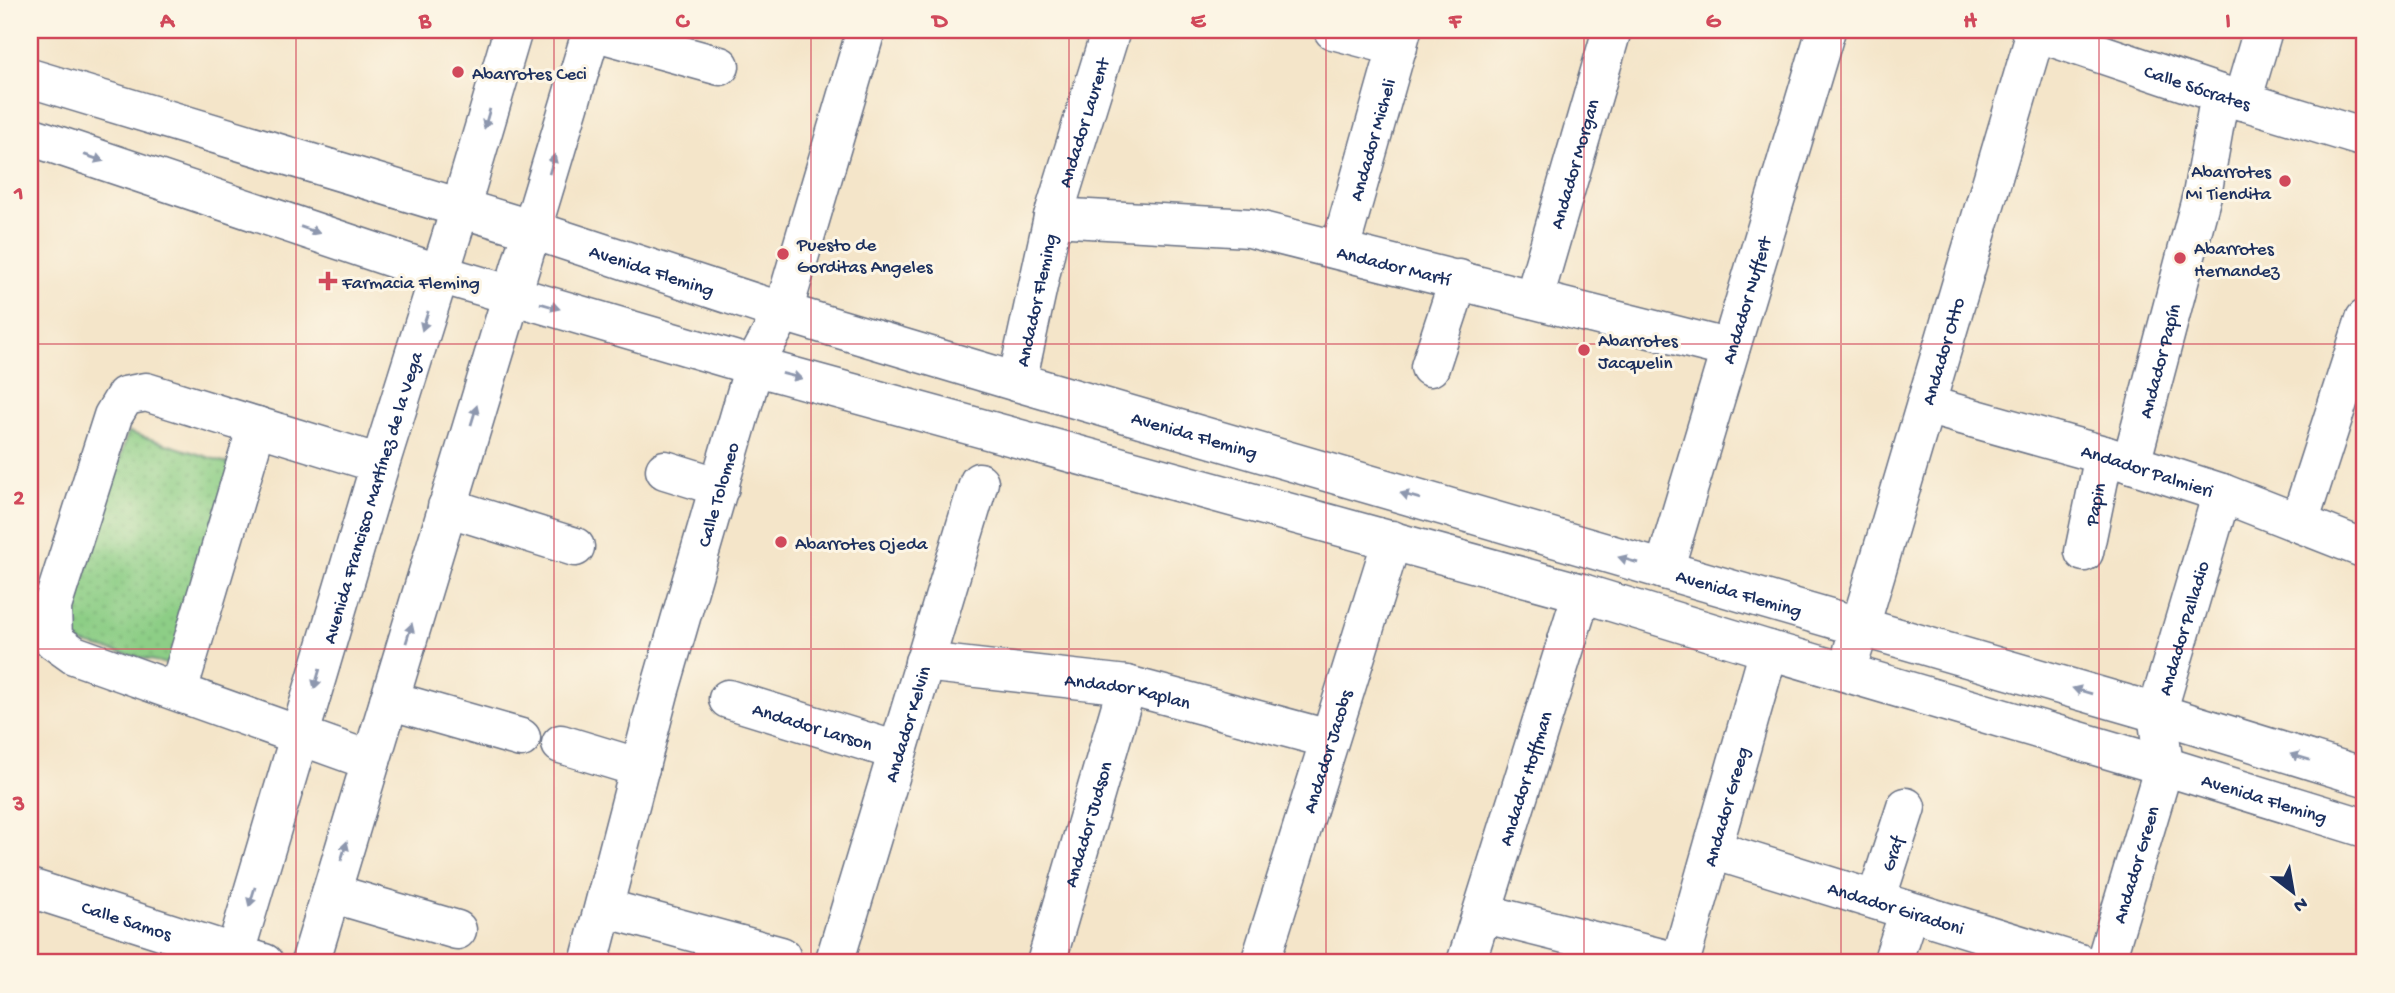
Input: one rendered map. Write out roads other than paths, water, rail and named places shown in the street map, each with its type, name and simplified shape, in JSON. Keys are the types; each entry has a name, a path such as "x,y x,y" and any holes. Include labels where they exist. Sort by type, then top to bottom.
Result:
{"street":[{"name":"Avenida Francisco Martínez de la Vega","path":"243,960 301,734 380,464 513,30"},
{"path":"310,963 510,295 533,230 591,30 720,66"},
{"name":"Calle Tolomeo","path":"589,963 640,768 754,366 783,312 866,30"},
{"name":"Andador Laurent","path":"1052,217 1111,30"},
{"path":"1333,30 1400,38"},
{"name":"Andador Morgan","path":"1534,298 1612,30"},
{"name":"Andador Nuffert","path":"1664,570 1826,30"},
{"name":"Andador Papín","path":"2117,460 2231,97 2263,30"},
{"name":"Calle Sócrates","path":"2033,31 2365,138"},
{"name":"Andador Otto","path":"1846,673 2033,31"},
{"name":"Andador Micheli","path":"1340,249 1400,38"},
{"name":"Avenida Fleming","path":"30,78 533,230 783,312 2157,713 2365,778"},
{"name":"Avenida Fleming","path":"30,136 510,295 754,366 1582,593 2365,828"},
{"name":"Andador Martí","path":"1052,217 1251,228 1730,349"},
{"name":"Andador Fleming","path":"1017,382 1052,217"},
{"path":"1430,367 1459,279"},
{"path":"2299,523 2365,319"},
{"path":"371,761 74,655 53,640 52,607 113,416 125,396 146,392 380,464"},
{"name":"Andador Palmieri","path":"1926,405 2222,493 2365,549"},
{"path":"178,691 257,426"},
{"name":"Papin","path":"2084,552 2117,460"},
{"path":"665,470 720,487"},
{"name":"Andador Kelvin","path":"834,963 979,482"},
{"name":"Andador Palladio","path":"2164,766 2157,713 2222,493"},
{"path":"447,507 575,547"},
{"name":"Andador Jacobs","path":"1260,963 1392,540"},
{"name":"Andador Hoffman","path":"1466,963 1582,593"},
{"name":"Andador Greeg","path":"1680,963 1769,650"},
{"name":"Andador Kaplan","path":"924,662 1126,685 1329,739"},
{"name":"Andador Judson","path":"1046,963 1126,685"},
{"name":"Andador Larson","path":"728,699 897,751"},
{"path":"389,701 521,738"},
{"path":"561,744 640,768"},
{"name":"Andador Green","path":"2105,963 2164,766"},
{"name":"Graf","path":"1892,963 1893,905 1906,807"},
{"name":"Andador Giradoni","path":"1713,850 2080,963"},
{"name":"Calle Samos","path":"30,888 243,960"},
{"path":"331,893 457,930"},
{"path":"604,908 781,956"},
{"path":"1482,913 1680,963"}],"place":[{"name":"Abarrotes Ceci","path":"458,72"},
{"name":"Abarrotes Mi Tiendita","path":"2285,181"},
{"name":"Puesto de Gorditas Angeles","path":"783,254"},
{"name":"Abarrotes Hernandez","path":"2180,258"},
{"name":"Farmacia Fleming","path":"328,281"},
{"name":"Abarrotes Jacquelin","path":"1584,350"},
{"name":"Abarrotes Ojeda","path":"781,542"}]}
